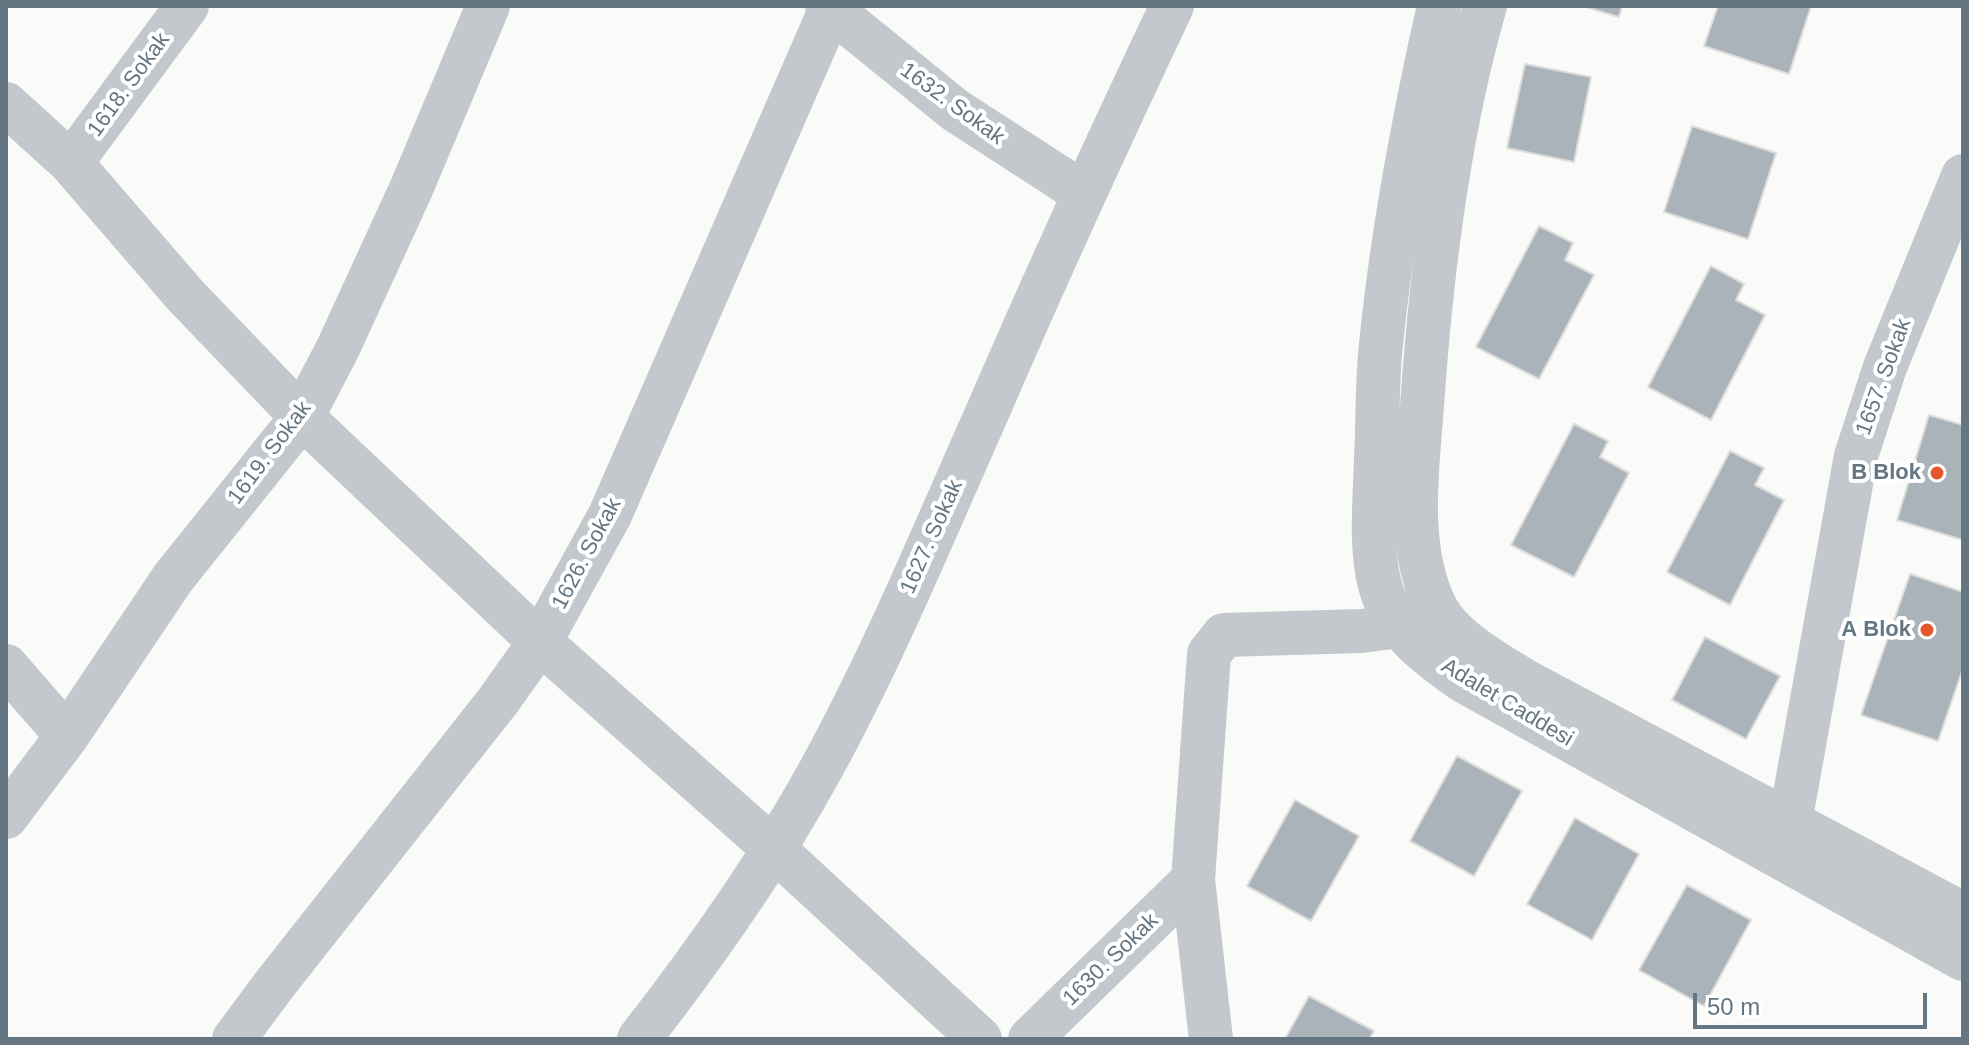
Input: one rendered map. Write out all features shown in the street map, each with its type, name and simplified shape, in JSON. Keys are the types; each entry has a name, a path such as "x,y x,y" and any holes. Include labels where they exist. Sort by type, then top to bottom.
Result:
{"street":[{"name":"1618. Sokak","path":"71,163 187,6"},
{"name":"1619. Sokak","path":"6,817 67,736 173,578 302,417 338,348 405,203 488,6"},
{"name":"1627. Sokak","path":"639,1039 687,978 774,849 859,696 1083,193 1172,6"},
{"name":"Adalet Caddesi","path":"1439,6 1422,82 1396,232 1380,356 1374,509 1377,570 1386,603 1400,626 1430,657 1493,699 1963,959"},
{"path":"1485,6 1452,151 1427,330 1417,467 1417,528 1427,587 1438,612 1494,662 1963,914"},
{"name":"1632. Sokak","path":"830,7 955,110 1083,193"},
{"name":"1626. Sokak","path":"234,1039 498,701 540,642 610,515 830,7"},
{"path":"6,104 71,163 185,295 302,417 540,642 774,849 980,1039"},
{"name":"1657. Sokak","path":"1790,822 1856,456 1885,367 1963,176"},
{"path":"1211,1039 1193,880 1209,654 1224,635 1361,631 1400,626"},
{"path":"6,666 67,736"},
{"name":"1630. Sokak","path":"1030,1039 1193,880"}],"building":[{"path":"1583,6 1622,6 1619,17"},
{"path":"1718,6 1811,6 1789,74 1704,46"},
{"path":"1525,64 1591,77 1574,162 1507,148"},
{"path":"1692,126 1776,153 1748,239 1664,212"},
{"path":"1539,226 1573,243 1565,260 1594,275 1539,379 1476,347"},
{"path":"1711,266 1744,284 1736,300 1765,315 1711,420 1648,387"},
{"name":"B Blok","path":"1929,415 1963,425 1963,540 1897,520"},
{"path":"1574,424 1608,441 1600,457 1629,473 1574,577 1511,545"},
{"path":"1730,451 1764,468 1755,485 1784,500 1730,605 1667,572"},
{"name":"A Blok","path":"1910,574 1963,592 1963,668 1938,741 1861,715"},
{"path":"1705,637 1780,676 1746,739 1672,700"},
{"path":"1457,756 1522,791 1474,876 1410,841"},
{"path":"1295,800 1359,836 1311,921 1247,886"},
{"path":"1575,818 1639,854 1592,940 1527,904"},
{"path":"1687,885 1751,920 1704,1006 1639,970"},
{"path":"1309,996 1374,1031 1369,1039 1285,1039"}],"place":[{"name":"B Blok","path":"1937,473"},
{"name":"A Blok","path":"1927,630"}]}
